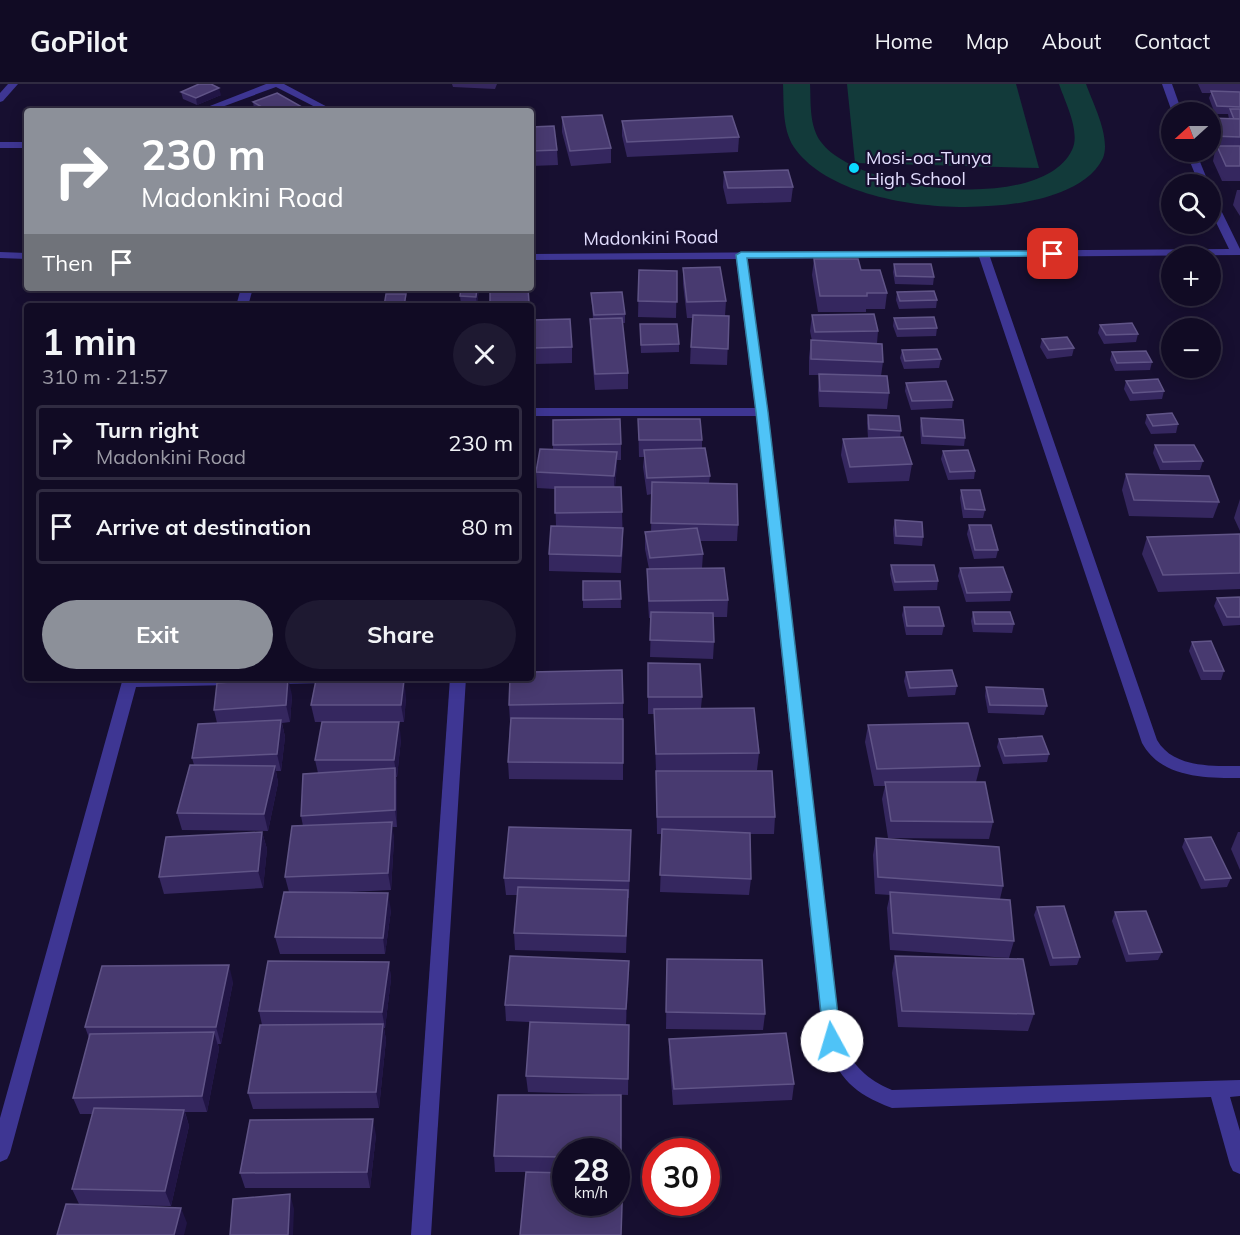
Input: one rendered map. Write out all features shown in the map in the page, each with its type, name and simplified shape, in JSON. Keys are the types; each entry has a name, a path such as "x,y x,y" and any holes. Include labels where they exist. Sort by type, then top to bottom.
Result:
{"street":[{"path":"0,99 13,84"},
{"path":"210,108 276,84 324,108"},
{"path":"1167,84 1173,102"},
{"path":"0,145 24,144"},
{"path":"1221,219 1238,252"},
{"name":"Madonkini Road","path":"534,257 1238,252"},
{"path":"0,255 24,256"},
{"path":"741,255 762,412 832,1041 852,1078 870,1091 892,1099 1240,1088"},
{"path":"984,255 1144,729 1155,750 1179,766 1208,772 1240,772"},
{"path":"534,412 762,412"},
{"path":"0,1153 130,681"},
{"path":"421,1235 458,681"},
{"path":"1218,1088 1240,1165"}],"green space":[{"path":"783,84 810,84 814,129 821,142 841,159 872,173 909,183 949,189 989,189 1025,183 1054,170 1072,150 1075,135 1059,84 1086,84 1103,131 1105,150 1100,164 1085,179 1061,192 1032,200 998,206 960,207 883,198 848,187 818,171 796,150 786,127"},
{"path":"847,84 1016,84 1039,168 855,163"}],"building":[{"path":"199,84 211,84 219,88 196,98 181,92"},
{"path":"1211,91 1240,92 1240,107 1221,106 1221,102 1215,102"},
{"path":"277,93 302,107 264,108 253,102"},
{"path":"1230,109 1240,109 1240,119 1234,119"},
{"path":"602,115 611,148 570,151 562,117"},
{"path":"732,116 739,137 627,142 622,121"},
{"path":"1221,118 1240,119 1240,137 1221,136"},
{"path":"554,126 557,150 534,151 534,127"},
{"path":"1221,146 1240,146 1240,166 1226,166 1221,155"},
{"path":"788,170 793,187 728,188 724,172"},
{"path":"814,259 858,259 861,270 880,270 887,293 867,293 867,296 820,296"},
{"path":"894,264 931,264 934,277 896,276"},
{"path":"720,267 726,301 687,302 683,268"},
{"path":"639,270 677,271 677,302 638,301"},
{"path":"461,291 477,291 476,297 460,296"},
{"path":"490,291 528,291 529,302 490,303"},
{"path":"934,291 937,300 900,301 897,292"},
{"path":"622,292 625,314 594,315 591,293"},
{"path":"386,294 406,294 404,303 384,303"},
{"path":"874,314 878,331 815,332 812,315"},
{"path":"693,315 729,316 728,349 691,347"},
{"path":"934,317 937,328 898,329 894,318"},
{"path":"622,318 628,373 595,374 590,319"},
{"path":"570,319 572,347 534,348 534,320"},
{"path":"1132,323 1138,334 1106,335 1100,325"},
{"path":"640,324 677,324 679,344 641,345"},
{"path":"1067,337 1074,348 1049,350 1042,339"},
{"path":"811,340 882,344 883,362 811,359"},
{"path":"937,349 941,359 905,361 902,350"},
{"path":"1146,351 1152,362 1117,363 1112,352"},
{"path":"819,374 887,376 889,393 820,391"},
{"path":"1158,379 1164,391 1133,393 1126,381"},
{"path":"946,381 953,400 912,401 906,383"},
{"path":"1172,413 1178,424 1153,426 1147,415"},
{"path":"868,415 899,416 901,431 869,429"},
{"path":"921,418 963,420 965,438 923,436"},
{"path":"620,419 621,444 553,445 553,420"},
{"path":"638,419 700,419 702,440 639,440"},
{"path":"903,437 912,464 850,467 843,439"},
{"path":"1155,445 1194,445 1203,461 1163,462"},
{"path":"705,448 710,476 647,478 644,450"},
{"path":"540,449 617,452 614,476 536,472"},
{"path":"968,450 975,471 950,472 943,451"},
{"path":"1126,474 1209,476 1219,502 1134,500"},
{"path":"652,482 737,484 738,525 651,523"},
{"path":"555,487 621,487 622,512 555,513"},
{"path":"961,490 980,490 985,510 965,509"},
{"path":"895,520 922,522 923,537 896,536"},
{"path":"969,525 991,525 998,550 975,550"},
{"path":"551,526 623,528 621,556 549,554"},
{"path":"697,528 703,554 650,558 645,532"},
{"path":"1240,534 1240,573 1163,575 1147,537"},
{"path":"891,565 934,565 938,581 895,582"},
{"path":"1003,567 1012,592 967,593 960,568"},
{"path":"724,568 728,600 649,601 647,569"},
{"path":"583,581 620,581 621,599 583,600"},
{"path":"1240,597 1240,617 1227,617 1217,598"},
{"path":"904,607 939,607 944,626 907,626"},
{"path":"651,612 713,613 714,642 650,640"},
{"path":"973,612 1010,612 1014,624 975,624"},
{"path":"1211,641 1224,671 1204,671 1192,642"},
{"path":"648,663 700,664 702,697 648,697"},
{"path":"622,670 623,703 509,705 510,681 534,681 534,672"},
{"path":"952,670 957,686 910,688 906,672"},
{"path":"288,681 286,705 214,710 217,683"},
{"path":"316,681 404,681 401,705 311,705"},
{"path":"986,687 1043,689 1047,706 990,705"},
{"path":"754,708 759,753 656,754 654,709"},
{"path":"511,718 623,719 623,763 508,762"},
{"path":"281,720 277,754 192,758 198,724"},
{"path":"322,722 399,722 394,760 315,760"},
{"path":"968,723 980,766 877,769 868,725"},
{"path":"1042,736 1049,754 1005,756 999,739"},
{"path":"190,765 275,766 264,814 177,813"},
{"path":"395,768 395,810 301,816 303,774"},
{"path":"656,771 772,771 775,817 657,817"},
{"path":"885,782 985,782 993,822 891,821"},
{"path":"392,822 388,873 285,877 292,826"},
{"path":"509,827 631,830 629,881 504,878"},
{"path":"662,829 750,833 751,879 660,875"},
{"path":"262,832 258,871 159,877 166,837"},
{"path":"1211,837 1231,878 1205,880 1185,839"},
{"path":"876,838 999,847 1003,886 878,877"},
{"path":"518,887 628,890 626,936 514,933"},
{"path":"284,892 388,893 383,938 275,937"},
{"path":"890,892 1010,900 1014,941 893,933"},
{"path":"1064,906 1080,957 1053,958 1037,907"},
{"path":"1146,911 1162,952 1129,954 1115,912"},
{"path":"510,956 629,961 626,1009 505,1005"},
{"path":"895,956 1023,959 1034,1014 902,1011"},
{"path":"667,959 762,960 765,1014 666,1012"},
{"path":"268,961 389,962 382,1012 259,1011"},
{"path":"229,965 216,1027 85,1027 102,966"},
{"path":"530,1022 629,1025 628,1079 526,1076"},
{"path":"383,1024 376,1092 248,1093 260,1025"},
{"path":"214,1032 202,1096 73,1098 90,1034"},
{"path":"786,1033 794,1084 674,1089 669,1039"},
{"path":"498,1095 621,1095 621,1138 552,1138 552,1157 494,1156"},
{"path":"94,1108 184,1110 165,1191 72,1189"},
{"path":"373,1119 367,1172 240,1173 250,1120"},
{"path":"526,1172 552,1173 552,1216 622,1216 621,1235 520,1235"},
{"path":"290,1194 288,1235 230,1235 233,1199"},
{"path":"66,1204 181,1208 174,1235 57,1235"}],"place":[{"name":"Mosi-oa-Tunya High School","path":"854,168"}],"route":[{"path":"832,1041 762,412 741,255 1053,254"}]}
